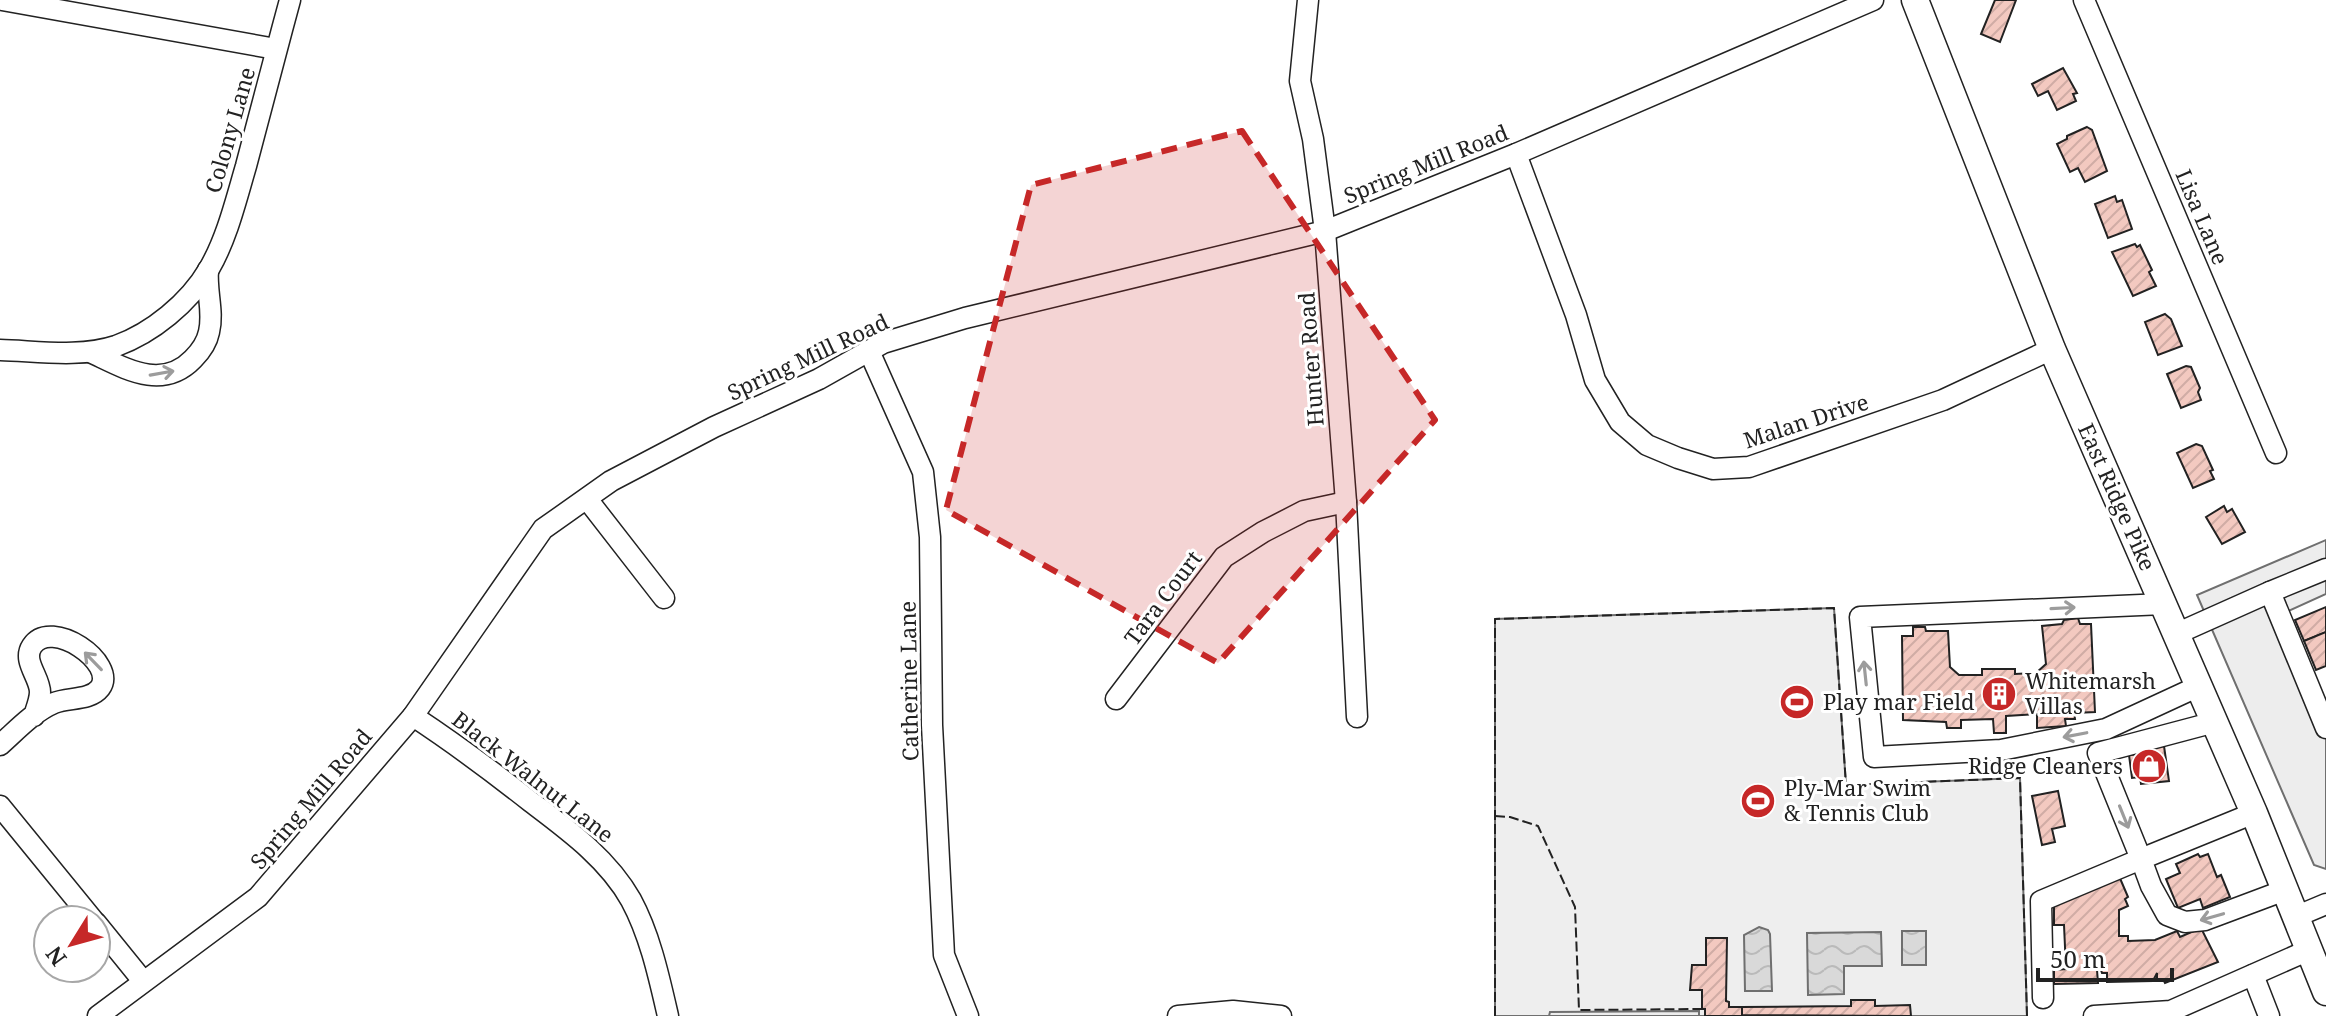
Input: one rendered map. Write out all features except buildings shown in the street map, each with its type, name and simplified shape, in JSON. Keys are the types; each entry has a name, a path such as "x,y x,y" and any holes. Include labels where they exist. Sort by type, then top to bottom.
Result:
{"main road":[{"name":"East Ridge Pike","path":"1915,0 2052,349 2254,813 2326,992"}],"street":[{"path":"2,0 276,49"},
{"name":"Colony Lane","path":"90,352 139,375 165,374 187,365 209,336 208,270 237,195 290,0"},
{"name":"Hunter Road","path":"1308,0 1300,81 1313,139 1325,231 1346,502 1357,717"},
{"name":"Spring Mill Road","path":"98,1016 258,897 413,716 543,529 611,481 714,427 819,379 883,343 965,318 1325,231 1516,154 1873,0"},
{"name":"Lisa Lane","path":"2084,0 2276,453"},
{"name":"Malan Drive","path":"1516,154 1576,315 1595,380 1620,422 1647,445 1678,458 1713,469 1749,467 1943,400 2052,349"},
{"name":"Colony Lane","path":"0,350 90,352 116,346 143,334 170,314 208,270"},
{"name":"Catherine Lane","path":"869,351 923,472 930,537 932,725 944,955 968,1016"},
{"path":"587,499 664,598"},
{"name":"Tara Court","path":"1116,699 1224,557 1304,511 1346,502"},
{"path":"2176,634 2326,569"},
{"path":"2270,592 2326,728"},
{"path":"2164,604 1860,617 1874,757 2001,750 2106,729 2199,686"},
{"path":"0,745 34,716 58,701 91,695 102,684 104,677 99,664 56,635 48,634 35,642 28,655 40,691 34,716"},
{"name":"Black Walnut Lane","path":"413,716 461,747 563,826 610,868 631,901 654,960 668,1016"},
{"path":"2215,722 2098,753 2151,886 2167,915 2185,922 2205,920 2285,890"},
{"path":"0,806 80,904"},
{"path":"2043,998 2041,901 2254,813"},
{"path":"2295,917 2326,904"},
{"path":"112,943 143,981"},
{"path":"2094,1016 2171,1011 2309,950"},
{"path":"2253,975 2269,1016"},
{"path":"1178,1016 1233,1011 1281,1016"}],"highlighted area":[{"path":"1242,131 1435,420 1218,663 946,510 1031,185"}],"shaded area":[{"path":"2326,540 2326,594 2286,612 2326,702 2326,869 2314,865 2197,595"},
{"name":"Ply-Mar Swim & Tennis Club","path":"1834,608 1846,785 2020,778 2027,1016 1495,1016 1495,619"},
{"path":"1699,1011 1699,1016 1549,1016 1550,1012"}],"water":[{"path":"1759,927 1770,934 1772,991 1745,991 1744,935"},
{"path":"1902,931 1926,931 1926,965 1902,965"},
{"path":"1881,932 1882,966 1844,966 1844,994 1808,995 1807,933"}],"fence":[{"path":"1495,1016 1495,619 1834,608 1846,785 2020,778 2027,1016"},
{"path":"1495,816 1510,817 1538,826 1575,907 1579,1010 1702,1009"}],"place":[{"name":"Whitemarsh Villas","path":"1999,694"},
{"name":"Play mar Field","path":"1797,702"},
{"name":"Ridge Cleaners","path":"2149,766"},
{"name":"Ply-Mar Swim & Tennis Club","path":"1758,801"}]}
